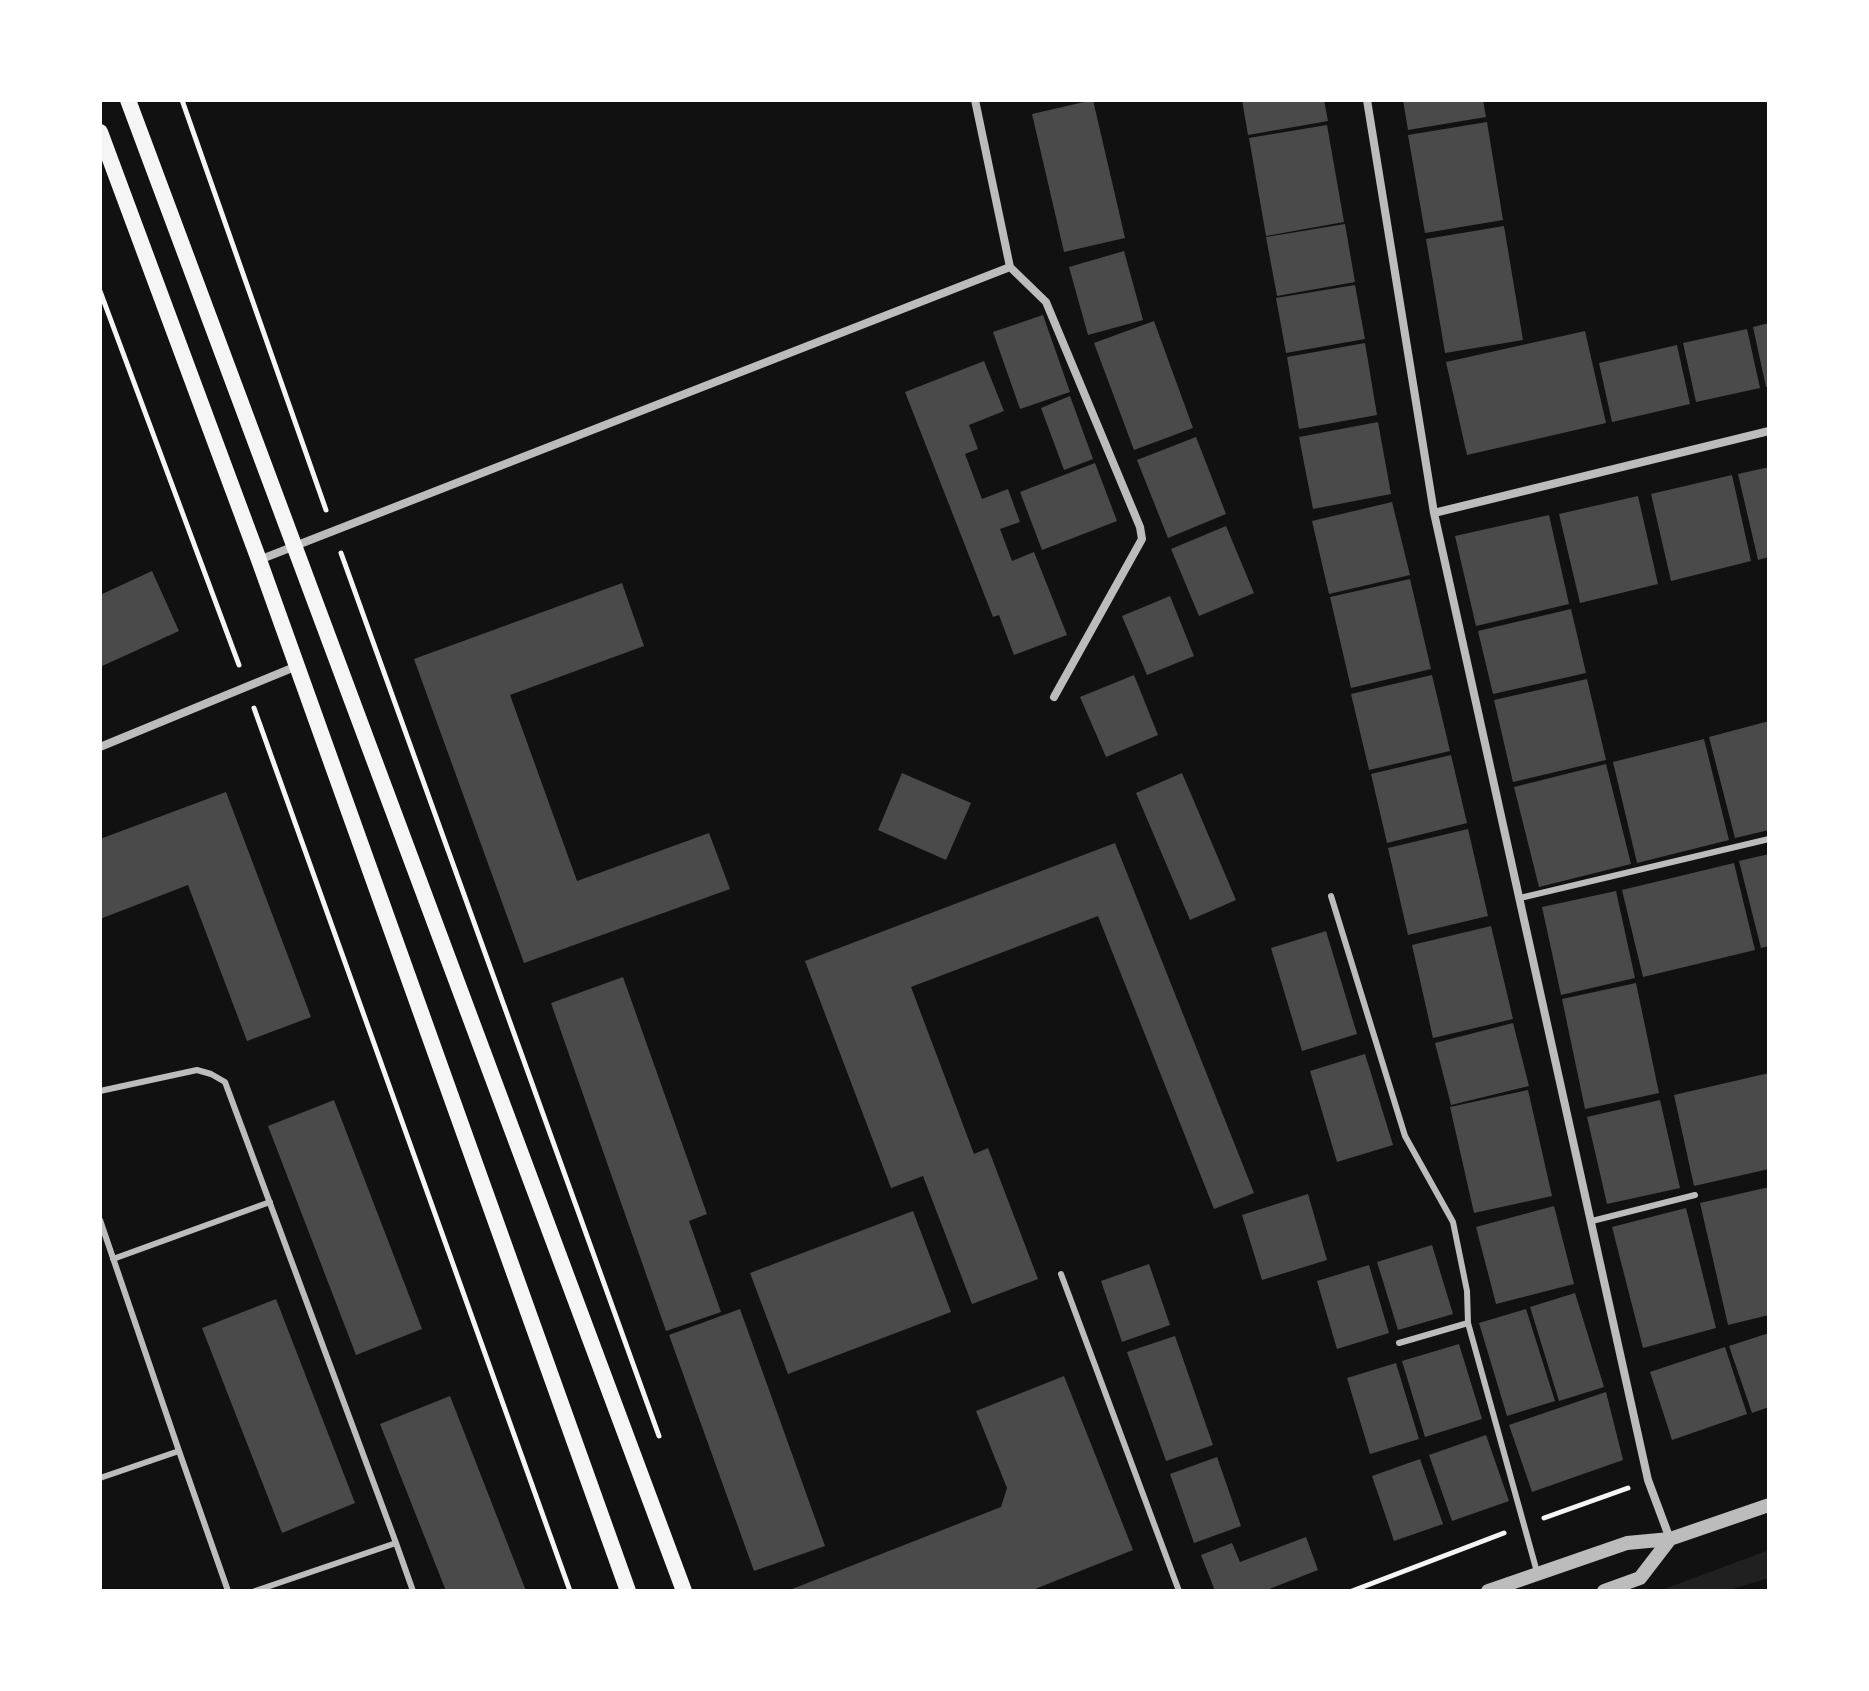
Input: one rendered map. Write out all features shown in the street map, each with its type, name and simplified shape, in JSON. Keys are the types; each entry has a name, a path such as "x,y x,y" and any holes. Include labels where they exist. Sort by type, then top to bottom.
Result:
{"main road":[{"path":"128,100 684,1591"},
{"path":"100,132 259,560 628,1591"}],"street":[{"path":"975,100 1010,267 1046,302 1140,527 1142,539 1054,697"},
{"path":"1367,100 1434,513 1648,1480 1670,1539"},
{"path":"259,560 1010,267"},
{"path":"1434,513 1769,431"},
{"path":"100,747 297,666"},
{"path":"1488,1591 1627,1543 1670,1539 1769,1505"},
{"path":"1604,1591 1640,1578 1670,1539"}],"lane":[{"path":"1520,898 1769,839"},
{"path":"1331,896 1405,1136 1453,1222 1467,1291 1468,1323 1537,1572"},
{"path":"100,1091 197,1070 225,1082 413,1591"},
{"path":"1592,1221 1695,1195"},
{"path":"113,1259 270,1202"},
{"path":"100,1220 228,1591"},
{"path":"1061,1274 1179,1591"},
{"path":"1399,1343 1468,1323"},
{"path":"100,1478 179,1451"},
{"path":"255,1591 396,1543"}],"path":[{"path":"182,100 333,531 662,1442"},
{"path":"100,291 247,688 570,1591"}],"shaded area":[{"path":"1769,1550 1769,1578 1726,1591 1659,1591"}],"building":[{"path":"1093,100 1125,238 1064,252 1032,114"},
{"path":"1242,100 1324,100 1328,121 1248,135"},
{"path":"1403,100 1483,100 1486,117 1408,130"},
{"path":"1487,122 1503,220 1425,233 1408,135"},
{"path":"1327,125 1344,222 1266,236 1249,138"},
{"path":"1345,224 1355,282 1277,296 1266,237"},
{"path":"1504,226 1523,340 1445,353 1426,239"},
{"path":"1124,251 1143,320 1088,335 1069,267"},
{"path":"1355,285 1365,339 1286,353 1276,298"},
{"path":"1043,315 1070,392 1020,409 993,332"},
{"path":"1154,321 1193,428 1134,450 1094,343"},
{"path":"1769,323 1769,386 1766,387 1753,327"},
{"path":"1747,329 1760,388 1696,402 1683,343"},
{"path":"1585,331 1606,423 1467,455 1446,362"},
{"path":"1365,343 1377,415 1299,429 1287,357"},
{"path":"1677,345 1690,404 1612,422 1599,363"},
{"path":"984,361 1004,411 969,425 978,449 965,454 982,499 1008,489 1020,522 1000,529 1012,561 1034,552 1067,635 1014,655 999,615 993,617 905,392"},
{"path":"1070,396 1093,459 1064,470 1041,408"},
{"path":"1378,422 1391,494 1313,509 1299,437"},
{"path":"1196,437 1226,514 1168,538 1137,460"},
{"path":"1095,463 1117,521 1042,550 1020,492"},
{"path":"1769,467 1769,557 1758,560 1738,474"},
{"path":"1732,475 1751,561 1671,581 1651,494"},
{"path":"1638,496 1658,584 1580,603 1559,514"},
{"path":"1392,502 1410,575 1329,594 1312,521"},
{"path":"1549,515 1569,604 1476,626 1455,536"},
{"path":"1226,526 1254,593 1199,616 1171,549"},
{"path":"152,571 179,631 100,667 100,595"},
{"path":"1410,579 1431,669 1351,688 1330,597"},
{"path":"622,583 644,646 510,695 577,881 709,833 730,889 524,963 414,659"},
{"path":"1170,596 1194,656 1147,675 1122,616"},
{"path":"1571,609 1586,673 1493,694 1478,631"},
{"path":"1134,675 1158,735 1106,757 1080,697"},
{"path":"1432,675 1450,751 1369,770 1351,694"},
{"path":"1587,679 1606,760 1513,782 1494,700"},
{"path":"1769,721 1769,830 1735,838 1709,737"},
{"path":"1704,739 1729,840 1637,863 1613,762"},
{"path":"1451,755 1467,823 1387,843 1371,774"},
{"path":"1606,764 1631,864 1539,887 1514,787"},
{"path":"902,773 971,803 946,860 878,830"},
{"path":"1182,773 1236,900 1190,920 1136,793"},
{"path":"226,792 311,1017 247,1041 188,885 100,919 100,839"},
{"path":"1468,829 1488,916 1408,935 1388,848"},
{"path":"1115,843 1254,1193 1214,1209 1098,916 911,987 974,1154 988,1148 1038,1279 972,1304 923,1176 891,1188 805,961"},
{"path":"1769,854 1769,946 1761,948 1739,861"},
{"path":"1734,863 1755,950 1643,977 1622,890"},
{"path":"1616,891 1635,978 1561,995 1542,907"},
{"path":"1491,926 1513,1019 1433,1038 1412,945"},
{"path":"1326,931 1357,1034 1302,1051 1271,948"},
{"path":"623,977 707,1214 689,1221 721,1312 666,1331 551,1003"},
{"path":"1636,983 1659,1093 1585,1109 1562,999"},
{"path":"1513,1023 1529,1086 1451,1105 1435,1043"},
{"path":"1365,1054 1393,1145 1337,1162 1310,1071"},
{"path":"1769,1073 1769,1169 1694,1186 1674,1095"},
{"path":"1528,1090 1552,1196 1474,1213 1450,1107"},
{"path":"334,1100 422,1329 356,1355 268,1126"},
{"path":"1660,1100 1680,1188 1607,1204 1587,1117"},
{"path":"1769,1187 1769,1315 1728,1325 1700,1203"},
{"path":"1308,1194 1327,1260 1262,1280 1242,1215"},
{"path":"1554,1206 1574,1284 1496,1304 1476,1227"},
{"path":"1686,1208 1716,1328 1643,1348 1612,1227"},
{"path":"913,1211 951,1312 788,1374 750,1273"},
{"path":"1432,1245 1453,1314 1398,1330 1377,1262"},
{"path":"1149,1264 1170,1325 1122,1342 1101,1281"},
{"path":"1369,1265 1389,1333 1337,1349 1317,1281"},
{"path":"1575,1293 1604,1387 1559,1401 1530,1307"},
{"path":"276,1299 355,1503 282,1533 202,1328"},
{"path":"740,1309 825,1546 754,1571 669,1335"},
{"path":"1526,1309 1555,1401 1507,1416 1479,1323"},
{"path":"1769,1333 1769,1407 1752,1413 1729,1346"},
{"path":"1175,1336 1213,1445 1166,1461 1127,1352"},
{"path":"1459,1344 1482,1419 1425,1437 1402,1361"},
{"path":"1725,1347 1747,1414 1672,1440 1650,1372"},
{"path":"1396,1363 1419,1439 1370,1454 1347,1378"},
{"path":"1064,1376 1133,1550 1030,1591 787,1591 1001,1507 1007,1488 976,1411"},
{"path":"1606,1392 1623,1460 1532,1492 1509,1425"},
{"path":"450,1396 526,1591 446,1591 380,1424"},
{"path":"1486,1435 1509,1501 1452,1521 1429,1455"},
{"path":"1217,1457 1241,1526 1194,1543 1170,1474"},
{"path":"1420,1459 1443,1524 1394,1541 1372,1476"},
{"path":"1306,1537 1318,1570 1264,1591 1215,1591 1201,1555 1232,1543 1240,1562"}]}
